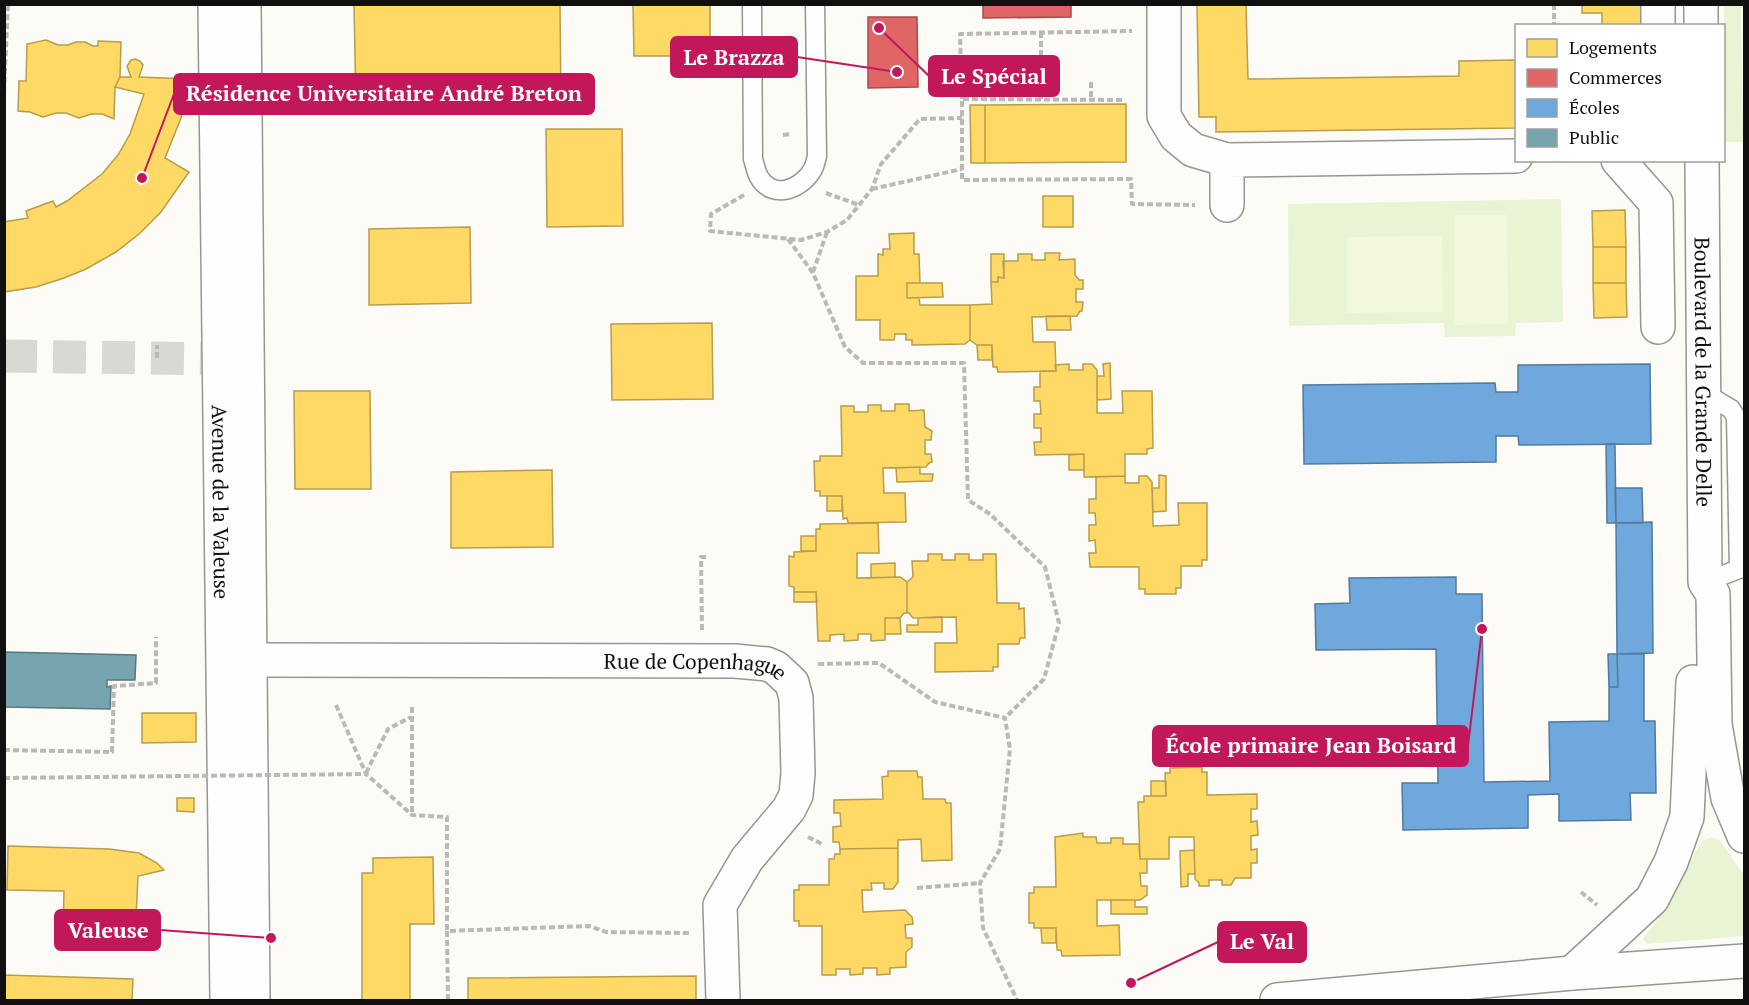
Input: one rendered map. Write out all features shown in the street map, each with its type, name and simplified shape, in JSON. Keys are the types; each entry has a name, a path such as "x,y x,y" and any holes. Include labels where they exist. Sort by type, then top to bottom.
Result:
{"street":[{"name":"Avenue de la Valeuse","path":"215,4 226,1000"},
{"name":"Avenue de la Valeuse","path":"244,4 253,1000"},
{"path":"1164,4 1164,116 1176,136 1193,150 1227,160 1515,156"},
{"path":"1658,4 1658,24"},
{"path":"1701,4 1701,24"},
{"path":"1216,205 1227,160"},
{"path":"1620,162 1656,204 1658,327"},
{"name":"Boulevard de la Grande Delle","path":"1702,162 1706,582 1713,594 1715,725 1728,798 1744,836"},
{"path":"1572,973 1652,899 1671,862 1687,817 1693,705 1692,593 1706,582"},
{"path":"222,639 250,660"},
{"name":"Rue de Copenhague","path":"250,660 703,661 767,664 776,668 792,683 796,698 798,765 796,795 789,808 747,860 720,905 723,1000"},
{"path":"1277,1000 1572,973 1744,961"}],"lane":[{"path":"752,4 753,159 758,176 763,183 771,189 785,190 796,187 806,178 813,169 817,156 815,4"}],"path":[{"path":"4,92 8,4"},
{"path":"1554,4 1554,24"},
{"path":"1137,31 960,34 962,180 1131,178 1132,204 1216,205"},
{"path":"1041,32 1041,99"},
{"path":"1091,82 1091,99"},
{"path":"962,99 1122,100"},
{"path":"763,183 711,214 710,231 801,240 827,232 847,219 859,205 872,189 881,164 920,119 962,118"},
{"path":"872,189 962,170"},
{"path":"806,178 822,192 859,205"},
{"path":"813,273 827,232"},
{"path":"788,239 813,273 845,347 863,363 964,363 968,500 990,514 1046,567 1059,623 1044,679 1005,718"},
{"path":"157,345 157,358"},
{"path":"703,661 701,557 709,557"},
{"path":"4,750 112,752 114,686 156,683 156,637"},
{"path":"785,675 810,664 879,663 935,702 1005,718"},
{"path":"336,705 366,774 412,815 447,817 448,1000"},
{"path":"412,707 412,815"},
{"path":"366,774 388,729 411,717"},
{"path":"1005,718 1010,749 1000,849 980,883 983,928 1017,1000"},
{"path":"4,778 366,774"},
{"path":"917,888 980,883"},
{"path":"1581,892 1600,907"},
{"path":"447,931 589,926 606,932 721,933"}],"green space":[{"path":"1724,5 1741,5 1743,142 1726,142"},
{"path":"1561,199 1563,322 1516,323 1515,336 1445,337 1444,323 1289,326 1288,204"},
{"path":"1454,215 1507,215 1508,324 1455,325"},
{"path":"1442,236 1443,312 1347,313 1347,237"},
{"path":"1712,837 1720,841 1744,875 1744,936 1647,944 1643,939 1656,922 1702,841"}],"building: Logements":[{"path":"354,4 560,4 561,105 356,107"},
{"path":"633,4 710,4 710,56 634,56"},
{"path":"1197,4 1246,4 1248,79 1459,76 1459,61 1515,60 1515,128 1216,132 1216,117 1199,117"},
{"path":"1582,4 1642,4 1643,24 1602,24 1602,13 1582,13"},
{"path":"46,40 58,45 85,42 93,46 98,46 98,41 121,42 120,77 115,87 114,119 102,114 91,114 79,118 66,113 56,113 43,117 30,112 18,111 19,81 26,81 27,44"},
{"path":"135,59 143,65 139,77 188,79 181,118 165,158 189,172 161,212 139,234 116,252 64,278 36,287 4,292 4,222 28,218 26,211 53,201 56,207 67,201 102,174 118,155 130,134 144,94 115,87 120,77 131,77 127,66 131,60"},
{"path":"135,59 143,65 139,77 188,79 181,118 165,158 189,172 161,212 139,234 116,252 64,278 36,287 4,292 4,222 28,218 26,211 53,201 56,207 67,201 102,174 118,155 130,134 144,94 115,87 120,77 131,77 127,66 131,60"},
{"path":"1126,104 1126,162 985,163 985,105"},
{"path":"970,105 985,105 985,163 971,163"},
{"path":"546,129 622,129 623,226 547,227"},
{"path":"1043,196 1073,196 1073,227 1043,227"},
{"path":"1625,210 1626,247 1593,247 1592,211"},
{"path":"470,227 471,303 369,305 369,229"},
{"path":"914,233 914,254 919,254 920,283 907,283 907,298 919,298 920,305 970,305 970,340 965,344 912,345 912,340 906,340 906,334 895,334 894,340 880,340 880,320 856,320 856,276 878,276 878,254 883,255 883,249 890,249 889,234"},
{"path":"1593,247 1626,247 1626,283 1593,283"},
{"path":"1045,253 1060,253 1059,260 1075,259 1075,275 1079,280 1083,280 1083,289 1076,289 1076,302 1083,302 1082,311 1077,316 1032,317 1033,342 1055,342 1056,371 998,372 997,367 993,367 992,345 977,345 970,340 970,305 992,304 991,282 998,282 998,277 1004,278 1003,261 1018,261 1018,254 1032,254 1032,260 1045,260"},
{"path":"991,254 1004,254 1004,278 998,277 998,282 991,282"},
{"path":"907,283 942,283 943,297 907,298"},
{"path":"1593,283 1626,283 1627,317 1594,318"},
{"path":"1046,316 1070,316 1071,330 1047,330"},
{"path":"712,323 713,399 612,400 611,324"},
{"path":"977,345 992,345 992,360 978,360"},
{"path":"1110,363 1111,399 1097,400 1097,376 1104,376 1103,364"},
{"path":"1069,364 1069,370 1083,370 1083,364 1092,364 1097,370 1097,413 1123,413 1122,391 1152,391 1153,448 1147,449 1147,454 1125,454 1125,476 1084,477 1084,454 1035,455 1034,442 1041,442 1041,428 1034,428 1034,414 1041,414 1040,401 1034,401 1034,387 1040,387 1040,371 1056,371 1055,365"},
{"path":"294,391 370,391 371,489 295,489"},
{"path":"895,404 909,404 909,411 924,410 925,427 932,431 931,440 925,440 925,454 931,454 932,462 926,467 883,468 884,493 905,493 906,522 848,523 847,518 843,519 842,496 820,496 820,491 815,491 814,461 820,461 820,456 842,456 841,406 854,406 854,412 868,412 868,405 881,405 881,411 895,411"},
{"path":"1084,454 1084,470 1069,470 1069,455"},
{"path":"920,467 920,474 933,474 932,481 897,482 896,468"},
{"path":"552,470 553,547 451,548 451,472"},
{"path":"1159,475 1166,476 1166,511 1153,512 1152,488 1159,488"},
{"path":"1125,476 1125,483 1139,483 1139,476 1147,476 1152,482 1153,526 1179,525 1178,503 1207,503 1207,560 1202,560 1202,566 1181,566 1181,588 1176,588 1176,594 1145,594 1145,589 1139,589 1139,567 1090,567 1089,553 1096,553 1095,540 1089,541 1089,525 1096,525 1095,513 1089,513 1089,499 1096,499 1096,477"},
{"path":"827,496 842,496 842,511 827,511"},
{"path":"878,523 879,553 857,553 857,578 900,577 907,582 907,613 900,618 885,618 885,640 871,641 871,634 858,634 858,640 844,641 844,634 830,635 830,641 818,641 816,592 794,592 794,587 789,586 789,556 794,557 794,552 816,551 816,529 820,529 820,524"},
{"path":"801,536 816,536 816,551 801,551"},
{"path":"928,554 942,554 942,560 955,560 955,554 969,554 969,560 983,560 983,554 996,554 997,603 1019,603 1019,609 1024,608 1025,638 1020,638 1019,644 998,644 998,667 993,667 993,671 935,672 935,643 957,643 956,617 913,618 907,613 907,582 913,577 912,561 928,561"},
{"path":"895,563 895,577 871,578 871,564"},
{"path":"794,592 816,592 817,602 794,602"},
{"path":"942,617 942,632 907,632 907,625 918,625 918,618"},
{"path":"885,618 900,618 901,634 885,634"},
{"path":"142,713 196,713 196,742 142,743"},
{"path":"1202,767 1202,772 1207,772 1207,795 1257,794 1257,809 1251,809 1251,822 1257,821 1258,835 1251,836 1251,850 1257,849 1257,863 1251,863 1251,878 1235,878 1231,885 1222,885 1222,880 1209,880 1209,886 1199,886 1195,879 1194,837 1169,837 1169,859 1140,859 1138,802 1144,802 1144,796 1166,796 1165,773 1170,773 1170,768"},
{"path":"888,771 917,771 918,777 922,777 923,799 945,799 946,803 951,803 952,860 922,861 921,839 898,840 898,848 840,849 839,842 833,842 833,827 841,826 840,813 834,813 834,800 883,799 882,777 888,776"},
{"path":"1151,781 1166,781 1166,796 1151,796"},
{"path":"177,798 194,798 194,812 177,811"},
{"path":"1083,833 1083,837 1096,837 1097,843 1111,843 1111,838 1123,838 1123,844 1139,844 1140,859 1147,859 1147,873 1140,873 1141,886 1147,886 1147,895 1140,900 1097,900 1097,926 1119,925 1120,955 1062,956 1061,950 1057,950 1056,928 1034,928 1034,923 1029,923 1029,893 1034,893 1034,887 1056,887 1055,837"},
{"path":"8,846 109,849 139,853 157,863 164,870 138,876 135,938 63,935 64,891 7,890"},
{"path":"898,848 898,882 893,889 884,889 884,883 871,883 872,890 862,890 863,912 905,910 912,917 913,924 905,925 906,938 912,938 912,947 906,952 906,967 890,968 890,974 877,975 877,968 863,968 863,974 850,975 850,969 836,969 836,975 822,975 822,926 799,926 799,921 794,921 794,890 799,890 799,885 829,885 829,859 834,859 835,854 840,854 840,849"},
{"path":"1194,850 1195,874 1188,874 1188,886 1181,887 1180,851"},
{"path":"433,857 434,924 410,924 410,1000 362,1000 362,873 373,873 373,858"},
{"path":"1111,900 1135,900 1135,907 1147,907 1147,914 1111,914"},
{"path":"1041,928 1056,928 1056,943 1042,943"},
{"path":"4,975 133,979 132,1000 4,1000"},
{"path":"696,976 696,1000 468,1000 468,978"}],"building: Commerces":[{"path":"983,4 1071,4 1071,17 983,18"},
{"path":"868,17 917,17 918,87 868,88"}],"building: Écoles":[{"path":"1650,364 1651,444 1519,445 1518,436 1496,436 1496,462 1304,464 1303,385 1495,383 1496,392 1518,392 1518,365"},
{"path":"1606,444 1615,444 1616,523 1607,523"},
{"path":"1615,488 1642,488 1643,523 1616,523"},
{"path":"1652,522 1653,653 1617,654 1616,523"},
{"path":"1456,577 1456,594 1482,594 1484,782 1550,781 1549,722 1609,721 1609,687 1618,687 1617,654 1644,654 1644,721 1655,721 1656,793 1630,793 1631,820 1559,821 1559,794 1528,795 1528,828 1403,830 1402,783 1438,783 1436,649 1316,650 1315,604 1350,603 1349,578"},
{"path":"1608,654 1617,654 1618,687 1609,687"}],"building: Public":[{"path":"4,652 136,655 135,680 107,680 107,687 111,686 110,709 4,707"}],"tunnel":[{"path":"4,356 220,359"}],"place":[{"name":"Le Spécial","path":"879,28"},
{"name":"Le Brazza","path":"897,72"},
{"name":"Résidence Universitaire André Breton","path":"142,178"},
{"name":"École primaire Jean Boisard","path":"1482,629"},
{"name":"Valeuse","path":"271,938"},
{"name":"Le Val","path":"1131,983"}]}
